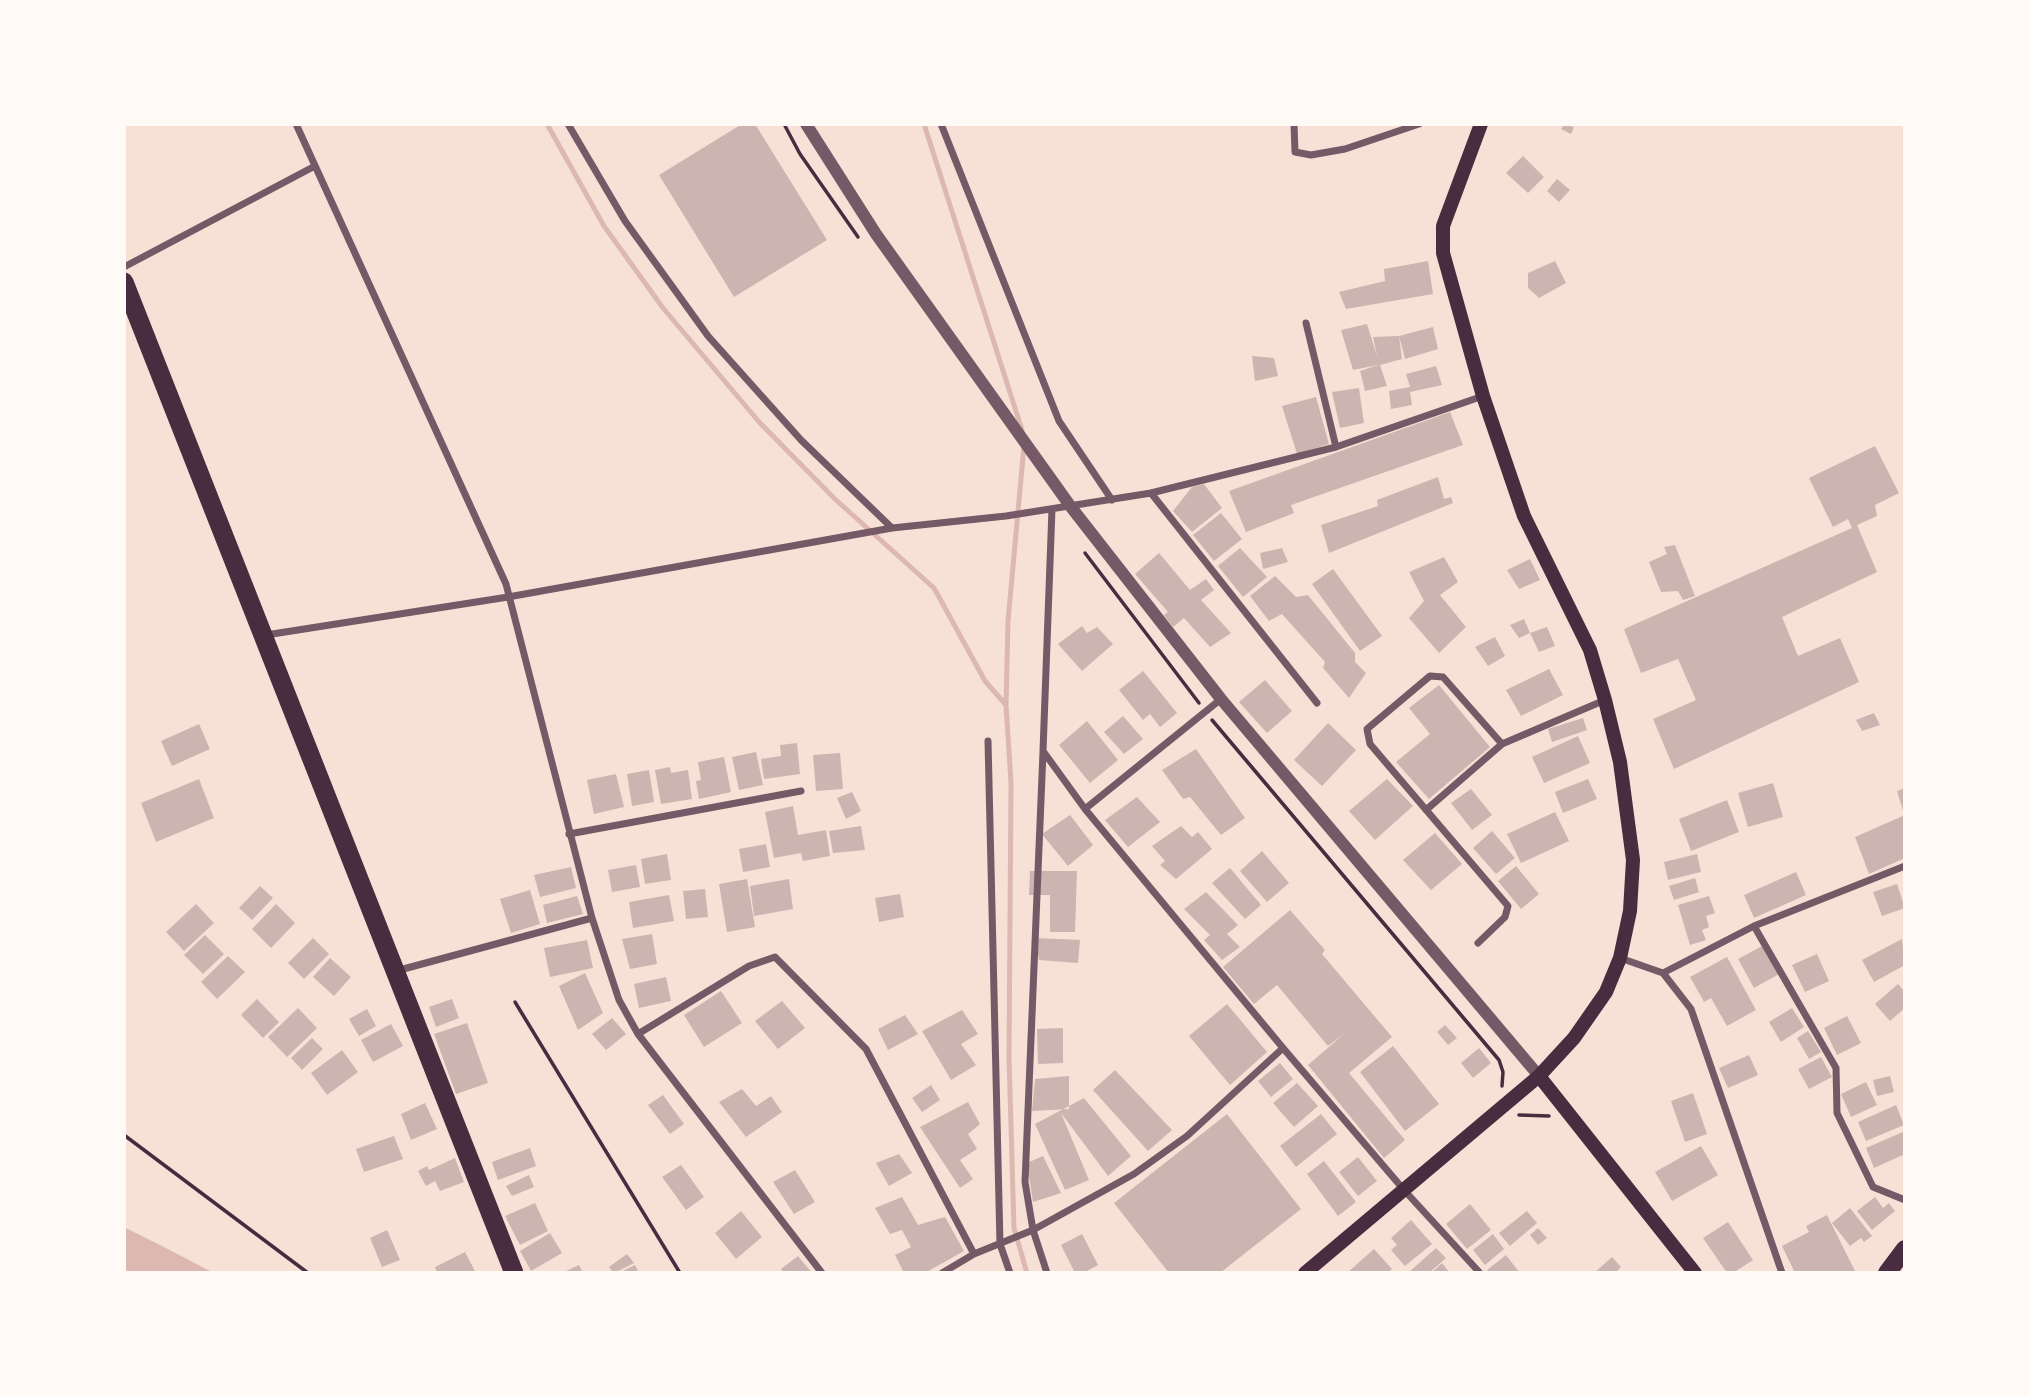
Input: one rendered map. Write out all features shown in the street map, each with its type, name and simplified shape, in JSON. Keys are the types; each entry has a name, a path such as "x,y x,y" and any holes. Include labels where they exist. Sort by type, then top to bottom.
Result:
{"highway":[{"path":"124,282 514,1273"}],"main road":[{"path":"1305,1273 1539,1076 1582,1027 1605,992 1620,958 1630,911 1633,860 1620,762 1605,701 1590,650 1524,516 1483,396 1443,253 1443,226 1482,124"},
{"path":"1539,1076 1695,1273"},
{"path":"1894,1271 1905,1249"}],"street":[{"path":"296,124 506,584 569,834 592,918 619,1000 638,1034 822,1273"},
{"path":"568,124 625,221 708,336 801,440 891,528"},
{"path":"806,124 876,234 1071,507 1221,699 1539,1076"},
{"path":"940,124 1059,421 1112,500"},
{"path":"1293,124 1294,152 1311,155 1345,149 1419,124"},
{"path":"124,267 315,166"},
{"path":"1306,323 1336,447"},
{"path":"262,636 508,597 891,528 1006,516 1151,494 1336,447 1483,396"},
{"path":"1151,494 1317,703"},
{"path":"1047,1273 1033,1230 1025,1182 1052,509"},
{"path":"1478,943 1505,917 1508,906 1370,744 1367,729 1430,676 1443,677 1502,744"},
{"path":"1085,809 1221,699"},
{"path":"1426,810 1502,744 1605,701"},
{"path":"988,741 1000,1244 1010,1273"},
{"path":"1043,751 1085,809 1283,1048 1404,1190 1480,1273"},
{"path":"569,834 801,791"},
{"path":"1663,973 1754,926 1905,866"},
{"path":"395,971 592,918"},
{"path":"1754,926 1836,1068 1837,1113 1873,1187 1905,1200"},
{"path":"638,1034 749,966 775,957 866,1049 974,1254"},
{"path":"1620,958 1663,973 1691,1009 1782,1273"},
{"path":"942,1273 974,1254 1033,1230 1134,1174 1176,1144 1283,1048"}],"path":[{"path":"1084,551 1205,712 1499,1060 1504,1083 1496,1094 1503,1105 1512,1114 1572,1119"},
{"path":"515,1002 680,1273"},
{"path":"124,1135 308,1273"}],"shaded area":[{"path":"124,1227 214,1273 129,1273 124,1268"}],"building":[{"path":"742,124 755,124 827,240 734,297 659,175"},
{"path":"1564,124 1574,127 1571,134 1561,129"},
{"path":"1523,156 1544,177 1528,193 1506,173"},
{"path":"1557,179 1570,190 1559,202 1547,191"},
{"path":"1428,261 1433,294 1346,309 1339,292 1385,281 1384,269"},
{"path":"1555,261 1566,283 1539,298 1528,288 1528,273"},
{"path":"1367,324 1377,356 1373,337 1399,336 1402,359 1380,365 1387,386 1365,391 1360,371 1378,365 1353,370 1341,330"},
{"path":"1433,327 1438,349 1405,359 1399,336"},
{"path":"1252,356 1274,358 1278,376 1255,381"},
{"path":"1436,366 1442,385 1410,392 1412,405 1391,409 1389,391 1410,387 1406,374"},
{"path":"1359,388 1364,423 1340,428 1332,392"},
{"path":"1316,397 1329,444 1297,454 1282,406"},
{"path":"1450,412 1463,445 1291,505 1294,513 1246,532 1229,491"},
{"path":"1875,446 1899,493 1875,505 1877,516 1857,525 1877,572 1782,617 1798,656 1840,638 1859,682 1674,769 1653,719 1696,700 1678,659 1641,673 1624,629 1852,528 1848,519 1833,527 1809,478"},
{"path":"1438,477 1444,499 1451,497 1453,503 1329,553 1321,525 1378,506 1377,500"},
{"path":"1204,484 1222,508 1192,532 1173,511 1192,487"},
{"path":"1221,513 1242,539 1214,561 1193,535"},
{"path":"1675,545 1695,596 1683,600 1678,591 1661,592 1649,562 1667,554 1664,547"},
{"path":"1240,548 1267,577 1243,597 1218,566"},
{"path":"1282,548 1288,562 1263,569 1260,553"},
{"path":"1159,553 1190,590 1206,579 1214,590 1201,600 1231,633 1210,647 1184,618 1173,627 1164,615 1168,612 1135,574"},
{"path":"1444,557 1458,582 1440,595 1466,627 1439,653 1409,618 1424,601 1409,572"},
{"path":"1530,559 1540,580 1519,589 1507,570"},
{"path":"1333,569 1382,636 1360,651 1312,584"},
{"path":"1275,576 1296,597 1308,595 1355,653 1355,662 1366,673 1349,698 1323,668 1325,662 1282,614 1269,621 1250,596"},
{"path":"1524,619 1530,633 1519,638 1510,625"},
{"path":"1082,626 1087,633 1097,627 1113,644 1082,671 1058,644"},
{"path":"1547,627 1555,646 1539,652 1530,633"},
{"path":"1495,637 1505,656 1488,666 1475,647"},
{"path":"1549,669 1563,695 1521,716 1506,690"},
{"path":"1143,671 1177,713 1160,727 1150,714 1143,720 1119,690"},
{"path":"1265,680 1292,711 1267,733 1239,702"},
{"path":"1439,685 1490,747 1429,799 1396,762 1430,734 1409,708"},
{"path":"1874,713 1880,725 1862,731 1856,720"},
{"path":"1123,716 1143,739 1124,754 1104,732"},
{"path":"1583,718 1587,730 1552,742 1548,729"},
{"path":"1087,721 1118,760 1090,783 1059,745"},
{"path":"1328,723 1356,750 1322,786 1294,760"},
{"path":"199,724 210,749 172,766 161,741"},
{"path":"1578,736 1590,763 1544,783 1532,757"},
{"path":"797,743 800,774 764,779 761,759 781,756 780,745"},
{"path":"1196,749 1245,818 1221,835 1190,797 1183,799 1162,770"},
{"path":"756,752 763,785 739,790 732,757"},
{"path":"840,753 843,789 816,791 813,755"},
{"path":"724,757 731,792 699,799 696,781 701,780 698,762"},
{"path":"670,767 671,773 688,770 692,799 661,804 655,770"},
{"path":"649,770 654,802 632,806 627,774"},
{"path":"616,774 624,807 594,814 587,780"},
{"path":"199,779 214,818 156,842 141,803"},
{"path":"1387,779 1413,806 1375,840 1349,811"},
{"path":"1588,779 1597,799 1563,813 1555,792"},
{"path":"1773,783 1783,817 1748,827 1738,793"},
{"path":"1905,788 1905,814 1904,814 1897,791"},
{"path":"1471,789 1492,815 1472,830 1451,803"},
{"path":"852,792 861,811 846,819 837,798"},
{"path":"1137,797 1160,822 1128,847 1105,820"},
{"path":"1727,800 1739,832 1691,851 1679,819"},
{"path":"793,806 798,835 826,830 830,856 803,861 801,853 774,858 765,812"},
{"path":"1555,812 1569,841 1521,863 1507,834"},
{"path":"1070,815 1093,845 1068,866 1042,834"},
{"path":"1905,815 1905,858 1869,874 1855,837"},
{"path":"861,826 865,850 833,853 829,831"},
{"path":"1181,826 1192,837 1198,832 1212,849 1176,879 1160,865 1165,861 1152,846"},
{"path":"1492,831 1515,858 1496,874 1473,848"},
{"path":"1435,833 1462,864 1431,890 1403,860"},
{"path":"766,844 770,867 743,872 739,849"},
{"path":"1262,851 1289,883 1267,902 1240,871"},
{"path":"667,854 671,880 645,884 641,859"},
{"path":"1697,854 1701,872 1668,880 1664,862"},
{"path":"636,865 640,887 612,892 608,870"},
{"path":"1516,866 1539,894 1521,909 1498,881"},
{"path":"571,867 576,888 540,897 534,875"},
{"path":"1230,868 1261,905 1245,919 1212,883"},
{"path":"1030,871 1077,871 1075,932 1050,932 1050,895 1029,895"},
{"path":"1796,872 1806,895 1754,918 1744,895"},
{"path":"1695,878 1699,892 1674,900 1669,886"},
{"path":"747,879 755,927 727,932 719,884"},
{"path":"789,879 793,909 754,916 750,886"},
{"path":"1897,884 1905,908 1882,916 1873,892"},
{"path":"260,886 273,898 252,920 239,908"},
{"path":"705,889 708,917 686,919 683,891"},
{"path":"530,890 540,924 511,933 500,899"},
{"path":"1206,892 1238,925 1227,934 1240,947 1222,960 1204,940 1210,935 1184,909"},
{"path":"900,894 904,917 879,922 875,898"},
{"path":"669,895 674,921 633,928 629,902"},
{"path":"577,896 583,914 547,923 543,905"},
{"path":"1709,896 1715,913 1706,916 1709,927 1702,930 1706,940 1690,945 1678,905"},
{"path":"196,904 214,923 184,951 166,932"},
{"path":"276,904 295,923 271,948 252,929"},
{"path":"1290,910 1325,950 1322,954 1392,1037 1349,1073 1405,1140 1384,1158 1308,1065 1345,1033 1328,1046 1277,985 1254,1004 1223,967"},
{"path":"652,934 657,964 630,969 622,939"},
{"path":"205,935 224,954 203,974 184,955"},
{"path":"313,938 329,954 304,979 288,963"},
{"path":"1035,938 1080,940 1078,963 1039,960"},
{"path":"1902,939 1905,965 1874,982 1862,960"},
{"path":"587,940 593,968 550,977 544,948"},
{"path":"1764,945 1781,973 1754,988 1738,959"},
{"path":"1817,954 1829,981 1805,992 1792,965"},
{"path":"228,956 245,972 217,999 201,982"},
{"path":"1727,957 1756,1010 1727,1026 1711,998 1704,1002 1690,977"},
{"path":"330,958 351,977 334,996 313,977"},
{"path":"585,973 603,1013 578,1030 559,986"},
{"path":"666,977 671,1001 639,1008 634,984"},
{"path":"1898,984 1905,992 1905,1008 1890,1021 1875,1004"},
{"path":"721,991 742,1023 704,1047 684,1015"},
{"path":"257,999 279,1022 263,1038 241,1015"},
{"path":"452,999 459,1018 436,1027 429,1007"},
{"path":"782,1001 805,1028 778,1049 755,1021"},
{"path":"1227,1004 1267,1052 1230,1085 1189,1036"},
{"path":"298,1008 317,1028 287,1057 268,1037"},
{"path":"1792,1008 1804,1027 1781,1042 1769,1022"},
{"path":"367,1009 376,1026 359,1036 349,1019"},
{"path":"962,1010 978,1034 961,1044 976,1065 951,1080 922,1031"},
{"path":"905,1015 918,1034 888,1050 878,1029"},
{"path":"1847,1016 1861,1043 1837,1055 1824,1028"},
{"path":"612,1018 626,1034 606,1050 592,1034"},
{"path":"467,1023 488,1083 456,1094 434,1034"},
{"path":"391,1024 403,1046 373,1062 361,1040"},
{"path":"1445,1025 1457,1038 1448,1045 1437,1032"},
{"path":"1063,1028 1063,1063 1038,1064 1037,1029"},
{"path":"1808,1031 1821,1052 1809,1059 1797,1038"},
{"path":"312,1038 323,1049 302,1070 291,1058"},
{"path":"1393,1046 1439,1104 1405,1131 1360,1072"},
{"path":"1479,1048 1491,1063 1473,1078 1461,1063"},
{"path":"342,1050 358,1072 327,1095 311,1073"},
{"path":"1749,1055 1758,1075 1728,1088 1719,1068"},
{"path":"1821,1057 1832,1077 1809,1089 1798,1069"},
{"path":"1280,1063 1293,1079 1271,1097 1258,1081"},
{"path":"1115,1070 1172,1130 1148,1151 1093,1090"},
{"path":"1069,1076 1069,1109 1032,1111 1035,1079"},
{"path":"1890,1076 1894,1092 1877,1096 1873,1080"},
{"path":"1866,1082 1877,1105 1851,1117 1841,1094"},
{"path":"1297,1083 1318,1106 1294,1127 1273,1103"},
{"path":"931,1085 940,1100 922,1112 912,1098"},
{"path":"742,1089 756,1106 771,1096 782,1112 746,1137 719,1102"},
{"path":"1693,1093 1707,1134 1685,1142 1671,1101"},
{"path":"663,1095 684,1124 670,1134 648,1105"},
{"path":"1084,1098 1131,1156 1108,1176 1061,1113 1089,1180 1065,1190 1035,1124"},
{"path":"968,1102 980,1124 968,1134 977,1149 960,1160 973,1179 960,1188 920,1127"},
{"path":"425,1103 437,1129 411,1140 401,1114"},
{"path":"1896,1105 1904,1125 1866,1141 1858,1122"},
{"path":"1227,1114 1301,1209 1220,1273 1169,1273 1114,1203"},
{"path":"1321,1114 1337,1134 1296,1167 1280,1146"},
{"path":"1905,1131 1905,1154 1874,1168 1866,1148"},
{"path":"394,1136 403,1159 364,1172 356,1149"},
{"path":"1701,1146 1718,1175 1672,1201 1655,1172"},
{"path":"530,1148 536,1166 498,1180 492,1162"},
{"path":"899,1154 912,1173 889,1186 876,1163"},
{"path":"1043,1156 1061,1193 1033,1202 1027,1163"},
{"path":"1358,1157 1377,1181 1358,1196 1339,1172"},
{"path":"455,1158 464,1182 440,1191 435,1181 426,1186 418,1171 427,1166 429,1170"},
{"path":"1324,1161 1356,1202 1338,1216 1307,1174"},
{"path":"681,1165 704,1197 686,1210 662,1177"},
{"path":"795,1170 815,1202 794,1214 773,1182"},
{"path":"529,1175 534,1187 512,1196 506,1186"},
{"path":"902,1197 918,1225 945,1217 964,1251 925,1273 904,1273 895,1255 911,1247 902,1230 890,1234 875,1208"},
{"path":"1875,1197 1883,1208 1889,1203 1895,1211 1872,1230 1857,1211"},
{"path":"535,1203 548,1231 520,1245 505,1216"},
{"path":"1470,1204 1491,1230 1467,1249 1446,1224"},
{"path":"1850,1208 1872,1236 1864,1242 1861,1238 1850,1246 1832,1223"},
{"path":"741,1211 762,1237 736,1259 715,1233"},
{"path":"1527,1211 1537,1223 1510,1246 1499,1233"},
{"path":"1827,1215 1855,1271 1795,1273 1782,1246 1809,1232 1806,1226"},
{"path":"1411,1220 1432,1244 1405,1266 1391,1250 1397,1245 1391,1238"},
{"path":"1728,1222 1753,1260 1733,1273 1727,1273 1703,1238"},
{"path":"1538,1228 1547,1238 1538,1245 1530,1235"},
{"path":"387,1230 400,1260 382,1267 370,1238"},
{"path":"550,1233 562,1253 531,1271 520,1251"},
{"path":"1082,1234 1098,1265 1083,1273 1075,1273 1061,1245"},
{"path":"1493,1234 1504,1249 1485,1265 1473,1250"},
{"path":"1436,1248 1446,1258 1429,1273 1408,1273"},
{"path":"1374,1249 1392,1269 1388,1273 1347,1273"},
{"path":"465,1252 476,1273 437,1273 435,1267"},
{"path":"627,1254 634,1263 614,1273 609,1267"},
{"path":"1506,1255 1520,1273 1489,1273 1487,1270"},
{"path":"798,1256 812,1273 784,1273 781,1269"},
{"path":"1612,1257 1621,1267 1615,1273 1594,1273"},
{"path":"1442,1263 1450,1273 1431,1273"},
{"path":"579,1265 583,1273 562,1273"},
{"path":"635,1265 639,1273 619,1273"}],"waterway":[{"path":"547,124 604,226 663,308 760,423 836,500 934,588 985,681 1006,705"},
{"path":"924,124 1022,430"},
{"path":"1024,446 1008,621 1006,705 1011,783 1009,1058 1014,1228 1027,1273"}]}
